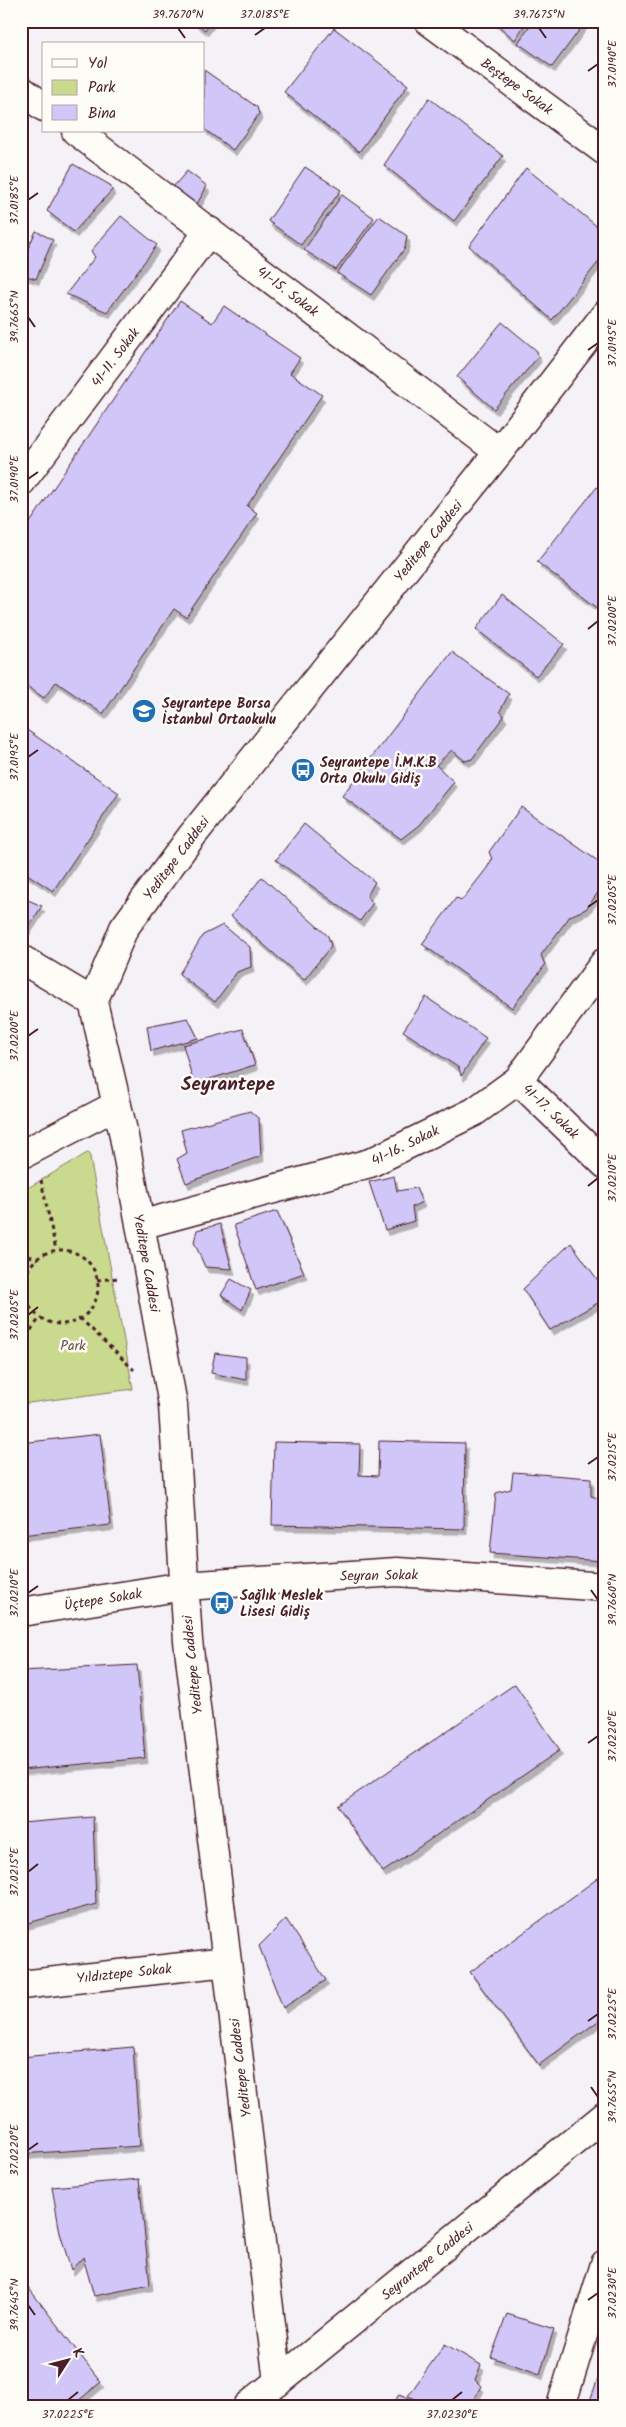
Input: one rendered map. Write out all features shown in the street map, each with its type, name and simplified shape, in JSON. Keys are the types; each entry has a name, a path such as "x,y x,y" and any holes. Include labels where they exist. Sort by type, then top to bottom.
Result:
{"street":[{"name":"Beştepe Sokak","path":"429,21 605,151"},
{"path":"21,90 42,106"},
{"name":"41-15. Sokak","path":"77,132 499,452"},
{"name":"41-11. Sokak","path":"21,482 208,231"},
{"name":"Yeditepe Caddesi","path":"278,2382 188,1641 172,1399 117,1104 93,1002 124,928 191,837 499,452 605,315"},
{"path":"21,959 93,1002"},
{"name":"41-16. Sokak","path":"140,1226 370,1162 474,1112 518,1080 605,962"},
{"name":"41-17. Sokak","path":"518,1080 605,1164"},
{"path":"28,1152 117,1104"},
{"name":"Seyran Sokak","path":"184,1586 397,1572 605,1587"},
{"name":"Üçtepe Sokak","path":"21,1612 184,1586"},
{"name":"Yıldıztepe Sokak","path":"21,1985 227,1962"},
{"name":"Seyrantepe Caddesi","path":"248,2406 605,2116"},
{"path":"561,2406 605,2264"}],"path":[{"path":"28,1152 56,1250"},
{"path":"56,1250 78,1254 94,1270 97,1280 98,1291 94,1302 80,1318 70,1323 59,1324 40,1318 31,1309 24,1288 25,1278 37,1259 56,1250"},
{"path":"21,1253 37,1259"},
{"path":"21,1343 40,1318"},
{"path":"80,1318 130,1367 172,1399"}],"green space":[{"name":"Park","path":"89,1152 133,1389 21,1404 21,1192"}],"building":[{"path":"194,21 212,21 205,30"},
{"path":"493,21 527,21 515,40"},
{"path":"533,21 586,21 552,67 518,43"},
{"path":"334,28 408,85 359,152 284,92"},
{"path":"205,71 257,107 259,114 233,150 205,130"},
{"path":"429,98 503,156 454,221 384,165"},
{"path":"73,164 110,185 112,190 74,232 47,211"},
{"path":"305,167 341,190 301,245 268,221"},
{"path":"526,168 605,233 605,254 552,320 469,246"},
{"path":"187,171 207,186 197,204 173,187"},
{"path":"342,195 374,218 336,270 304,250"},
{"path":"121,216 157,245 107,312 66,294 95,257 91,251"},
{"path":"379,216 407,236 405,248 371,295 337,273"},
{"path":"36,231 53,240 36,279 21,274 21,263"},
{"path":"180,301 212,323 224,306 300,358 290,373 322,395 247,506 257,513 186,617 174,609 103,714 56,682 44,698 21,682 21,536"},
{"path":"502,322 537,351 538,357 494,409 457,377"},
{"path":"597,487 605,493 605,602 599,609 537,562"},
{"path":"502,595 564,644 536,676 476,629"},
{"path":"452,652 509,694 500,711 504,716 472,759 465,761 452,750 436,765 454,782 419,825 401,839 342,796"},
{"path":"21,726 119,793 53,891 21,870"},
{"path":"521,807 605,866 605,883 586,909 570,916 541,955 545,965 512,1008 422,944 456,898 462,900 487,868 492,859 489,852"},
{"path":"304,824 375,882 367,896 373,903 360,921 276,860"},
{"path":"262,877 328,936 331,946 304,980 231,916"},
{"path":"21,897 42,906 27,929 21,924"},
{"path":"223,925 250,947 251,967 237,972 215,1002 179,974 203,935"},
{"path":"426,997 486,1038 461,1076 459,1068 403,1031"},
{"path":"188,1018 198,1038 151,1051 147,1026"},
{"path":"243,1029 255,1065 194,1084 183,1045"},
{"path":"250,1111 259,1119 261,1156 186,1183 177,1159 187,1153 181,1130"},
{"path":"394,1176 397,1191 416,1188 422,1202 412,1207 414,1221 385,1230 369,1182"},
{"path":"277,1211 304,1273 256,1290 234,1225"},
{"path":"220,1224 232,1269 205,1267 194,1242 197,1230"},
{"path":"571,1243 605,1290 605,1299 550,1330 523,1289"},
{"path":"231,1279 251,1290 242,1310 221,1295"},
{"path":"215,1353 246,1357 246,1380 211,1373"},
{"path":"100,1434 111,1525 21,1535 21,1443"},
{"path":"379,1441 465,1443 464,1529 272,1525 274,1442 360,1444 359,1475 378,1476"},
{"path":"513,1472 591,1478 591,1496 605,1500 602,1561 490,1553 496,1493 511,1489"},
{"path":"137,1665 145,1758 21,1770 21,1671"},
{"path":"515,1684 560,1750 383,1872 338,1806"},
{"path":"93,1817 96,1904 21,1925 21,1823"},
{"path":"605,1873 605,2016 539,2065 470,1972"},
{"path":"286,1919 326,1980 283,2008 259,1946"},
{"path":"133,2047 140,2146 21,2154 21,2057"},
{"path":"139,2179 150,2285 94,2296 83,2257 71,2270 60,2233 52,2187"},
{"path":"21,2278 101,2382 72,2406 21,2406"},
{"path":"507,2314 554,2329 540,2374 491,2357"},
{"path":"445,2344 481,2365 475,2380 481,2386 470,2406 433,2406 408,2396"},
{"path":"601,2370 605,2372 605,2406 588,2406"},
{"path":"399,2394 428,2406 393,2406"}],"place":[{"name":"Seyrantepe Borsa İstanbul Ortaokulu","path":"144,711"},
{"name":"Seyrantepe İ.M.K.B Orta Okulu Gidiş","path":"303,770"},
{"name":"Sağlık Meslek Lisesi Gidiş","path":"222,1603"}],"district":[{"name":"Seyrantepe","path":"228,1083"}]}
